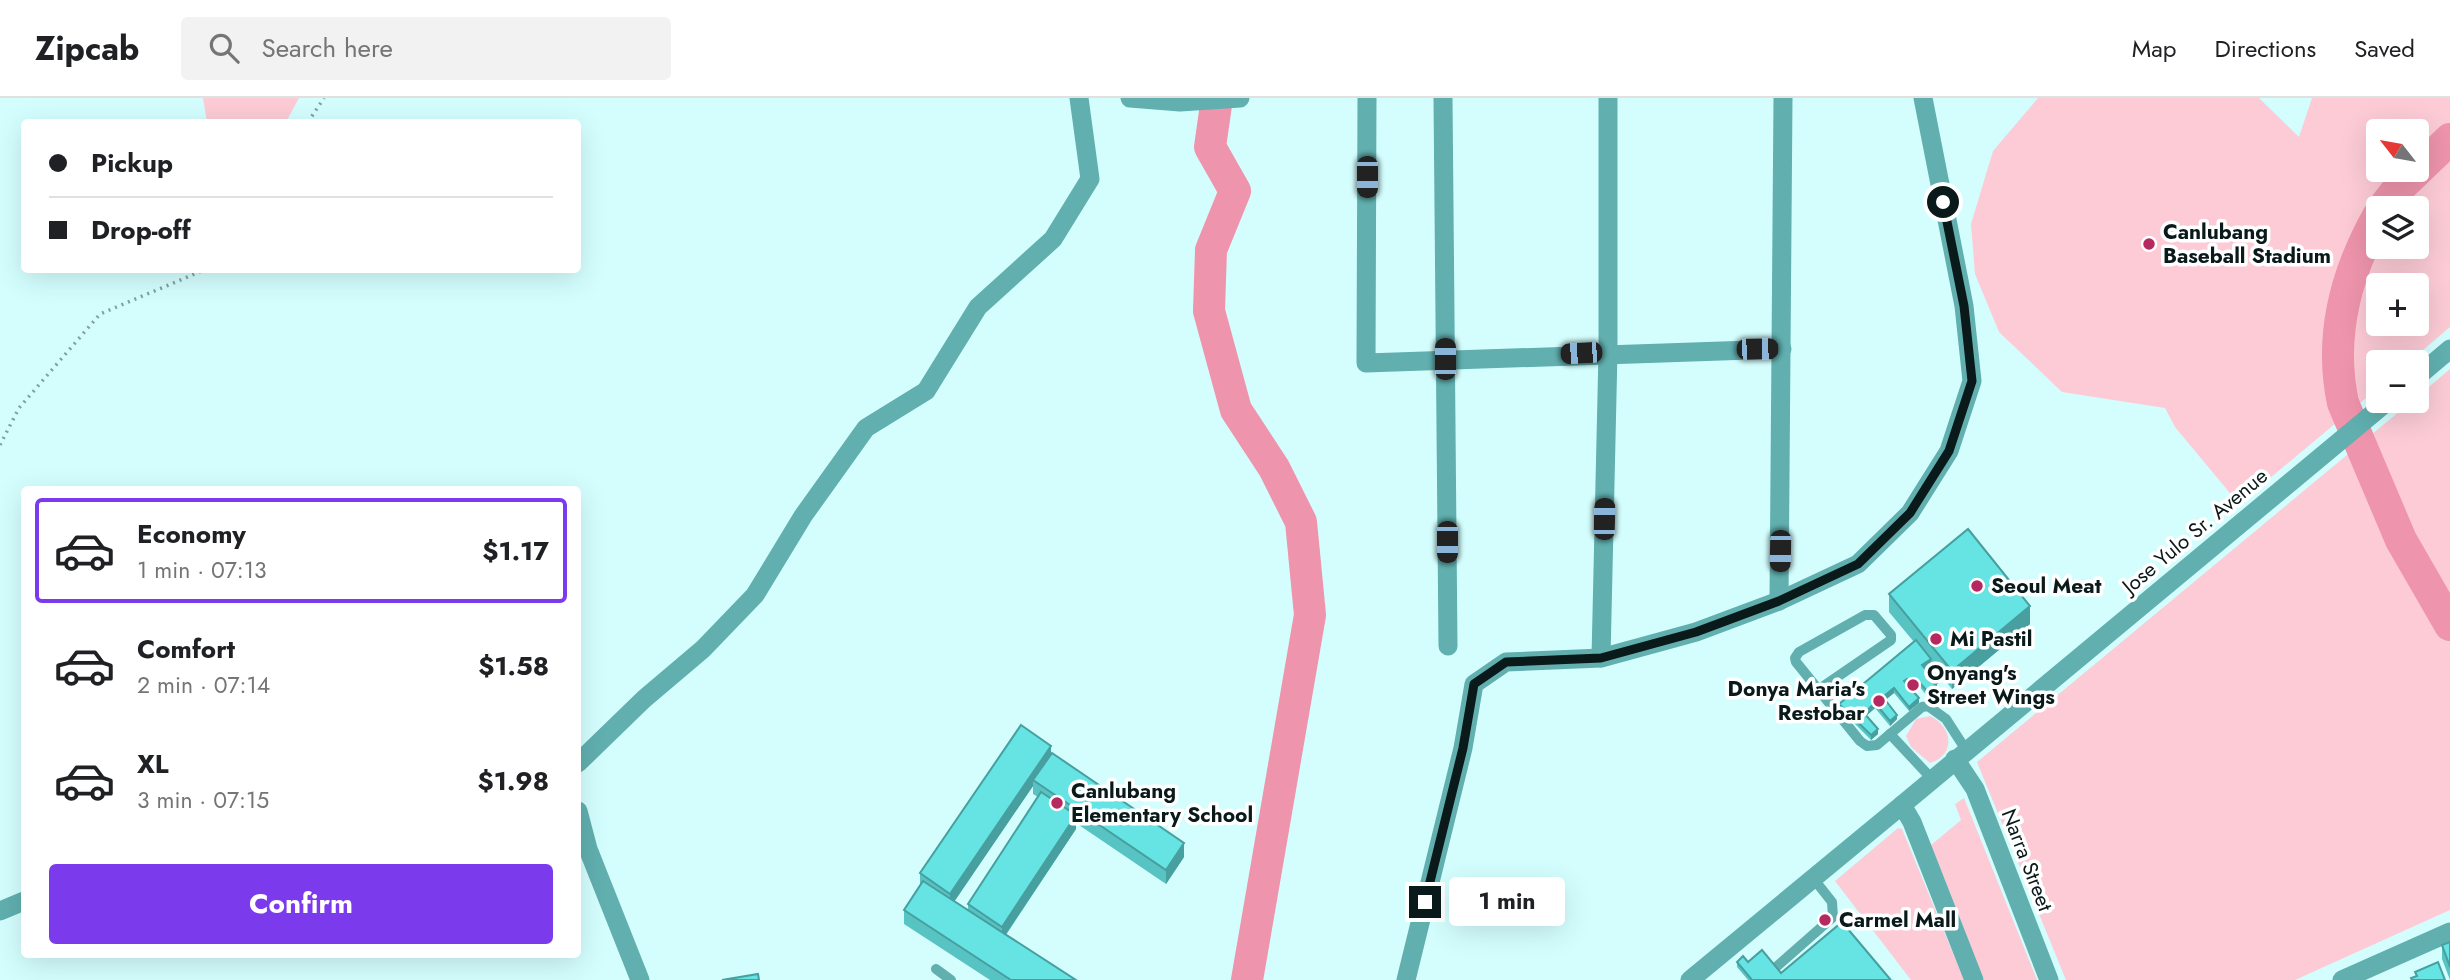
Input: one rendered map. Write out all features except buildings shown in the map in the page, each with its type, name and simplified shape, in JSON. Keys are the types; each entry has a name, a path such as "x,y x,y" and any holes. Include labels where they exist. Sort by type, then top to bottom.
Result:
{"street":[{"path":"581,761 644,699 704,649 755,595 803,516 866,428 926,391 978,307 1053,239 1090,179 1079,98"},
{"path":"1130,98 1180,102 1236,99"},
{"path":"1367,98 1367,362 1608,352 1782,349"},
{"path":"1443,98 1448,646"},
{"path":"1601,658 1608,352 1608,98"},
{"path":"1779,601 1783,98"},
{"path":"1406,980 1463,748 1474,684 1506,662 1601,658 1696,632 1779,601 1858,564 1910,513 1949,451 1972,381 1964,306 1923,98"},
{"path":"2429,367 2450,349"},
{"name":"Jose Yulo Sr. Avenue","path":"1690,980 2373,413"},
{"name":"Narra Street","path":"1961,755 2049,980"},
{"path":"1902,805 1912,822 1974,980"},
{"path":"581,821 589,849 640,980"},
{"path":"0,911 21,902"},
{"path":"2349,978 2450,932"}],"lane":[{"path":"1818,690 1891,640 1891,635 1877,617 1866,615 1796,656 1796,662 1818,690 1867,746 1877,745 1922,707 1932,706 1946,719 1961,755"},
{"path":"1890,734 1932,779"},
{"path":"1775,968 1833,917 1832,902 1813,878"},
{"path":"936,969 951,980"}],"path":[{"path":"310,119 324,98"},
{"path":"0,445 19,408 100,314 197,273"}],"shaded area":[{"path":"203,98 299,98 288,119 206,119"},
{"name":"Canlubang Baseball Stadium","path":"2038,98 2259,98 2299,137 2312,98 2450,98 2450,327 2423,350 2366,350 2366,398 2239,504 2175,427 2165,408 2062,392 1999,332 1975,274 1971,224 1993,151"},
{"path":"2450,369 2450,910 2295,980 2066,980 1977,762 2398,413 2429,413 2429,387"},
{"path":"1930,716 1943,727 1948,741 1944,754 1930,763 1911,747 1906,736 1916,719"},
{"path":"1964,798 2037,980 1984,980 1931,845 1961,820 1955,804"},
{"path":"1898,828 1902,829 1964,980 1911,980 1835,881"}],"waterway":[{"path":"1217,98 1210,147 1235,191 1211,250 1209,311 1236,410 1274,468 1301,522 1310,615 1247,980"},
{"path":"2392,196 2450,139"},
{"path":"2366,240 2349,283 2339,330 2339,378 2343,403 2401,540 2450,625"}],"place":[{"name":"Canlubang Baseball Stadium","path":"2149,244"},
{"name":"Seoul Meat","path":"1977,586"},
{"name":"Mi Pastil","path":"1936,639"},
{"name":"Onyang's Street Wings","path":"1913,685"},
{"name":"Donya Maria's Restobar","path":"1879,701"},
{"name":"Canlubang Elementary School","path":"1057,803"},
{"name":"Carmel Mall","path":"1825,920"}],"route":[{"path":"1425,902 1463,748 1474,684 1506,662 1601,658 1696,632 1779,601 1858,564 1910,513 1949,451 1972,381 1964,306 1943,202"}]}
